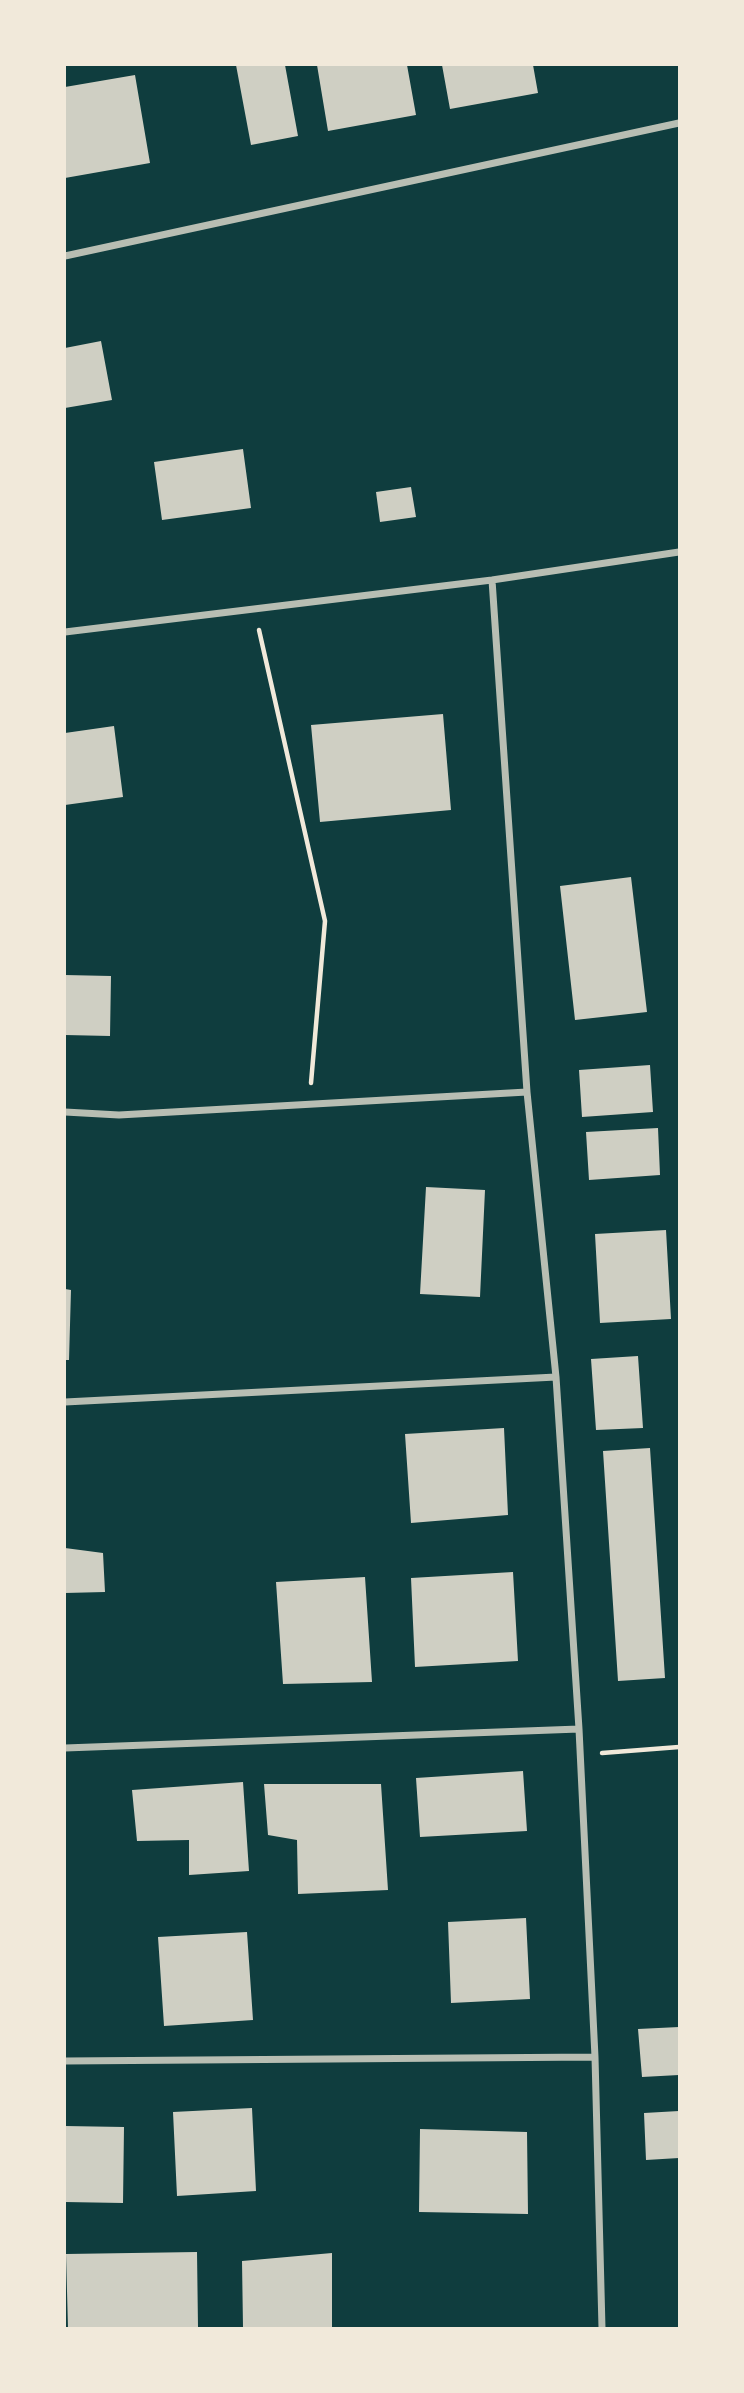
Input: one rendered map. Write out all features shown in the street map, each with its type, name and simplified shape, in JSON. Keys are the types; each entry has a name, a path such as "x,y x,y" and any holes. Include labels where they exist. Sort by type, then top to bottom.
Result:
{"street":[{"path":"65,256 679,123"},
{"path":"65,632 492,580 679,552"},
{"path":"492,580 527,1092 556,1377 579,1729 595,2057 602,2328"},
{"path":"65,1112 119,1115 527,1092"},
{"path":"65,1402 556,1377"},
{"path":"65,1748 579,1729"},
{"path":"65,2061 595,2057"}],"path":[{"path":"255,609 325,921 309,1104"},
{"path":"580,1755 679,1746"}],"building":[{"path":"236,65 285,65 298,136 251,145"},
{"path":"317,65 407,65 416,115 328,131"},
{"path":"442,65 533,65 538,93 450,109"},
{"path":"135,75 150,163 65,178 65,87"},
{"path":"101,341 112,400 65,408 65,348"},
{"path":"243,449 251,508 162,520 154,462"},
{"path":"411,487 416,517 380,522 376,492"},
{"path":"443,714 451,810 320,822 311,725"},
{"path":"114,726 123,797 65,805 65,733"},
{"path":"631,877 647,1012 575,1020 560,886"},
{"path":"65,975 111,976 110,1036 65,1035"},
{"path":"650,1065 653,1112 582,1117 579,1070"},
{"path":"658,1128 660,1175 589,1180 586,1132"},
{"path":"426,1187 485,1190 480,1297 420,1294"},
{"path":"666,1230 671,1319 600,1323 595,1234"},
{"path":"65,1289 71,1290 69,1360 65,1360"},
{"path":"638,1356 643,1428 596,1430 591,1359"},
{"path":"504,1428 508,1515 411,1523 405,1434"},
{"path":"650,1448 665,1678 618,1681 603,1451"},
{"path":"65,1548 103,1553 105,1592 65,1593"},
{"path":"513,1572 518,1661 415,1667 411,1578"},
{"path":"365,1577 372,1682 283,1684 276,1582"},
{"path":"523,1771 527,1831 420,1837 416,1778"},
{"path":"243,1782 249,1871 189,1875 189,1840 137,1841 132,1790"},
{"path":"264,1784 381,1784 388,1890 298,1894 297,1840 268,1835"},
{"path":"526,1918 530,1999 451,2003 448,1922"},
{"path":"247,1932 253,2020 164,2026 158,1937"},
{"path":"679,2027 679,2075 642,2077 638,2029"},
{"path":"252,2108 256,2191 177,2196 173,2112"},
{"path":"679,2111 679,2158 646,2160 644,2113"},
{"path":"65,2126 124,2127 123,2203 65,2202"},
{"path":"420,2129 527,2132 528,2214 419,2212"},
{"path":"197,2252 198,2327 68,2328 66,2254"},
{"path":"332,2253 332,2328 243,2328 242,2261"}]}
